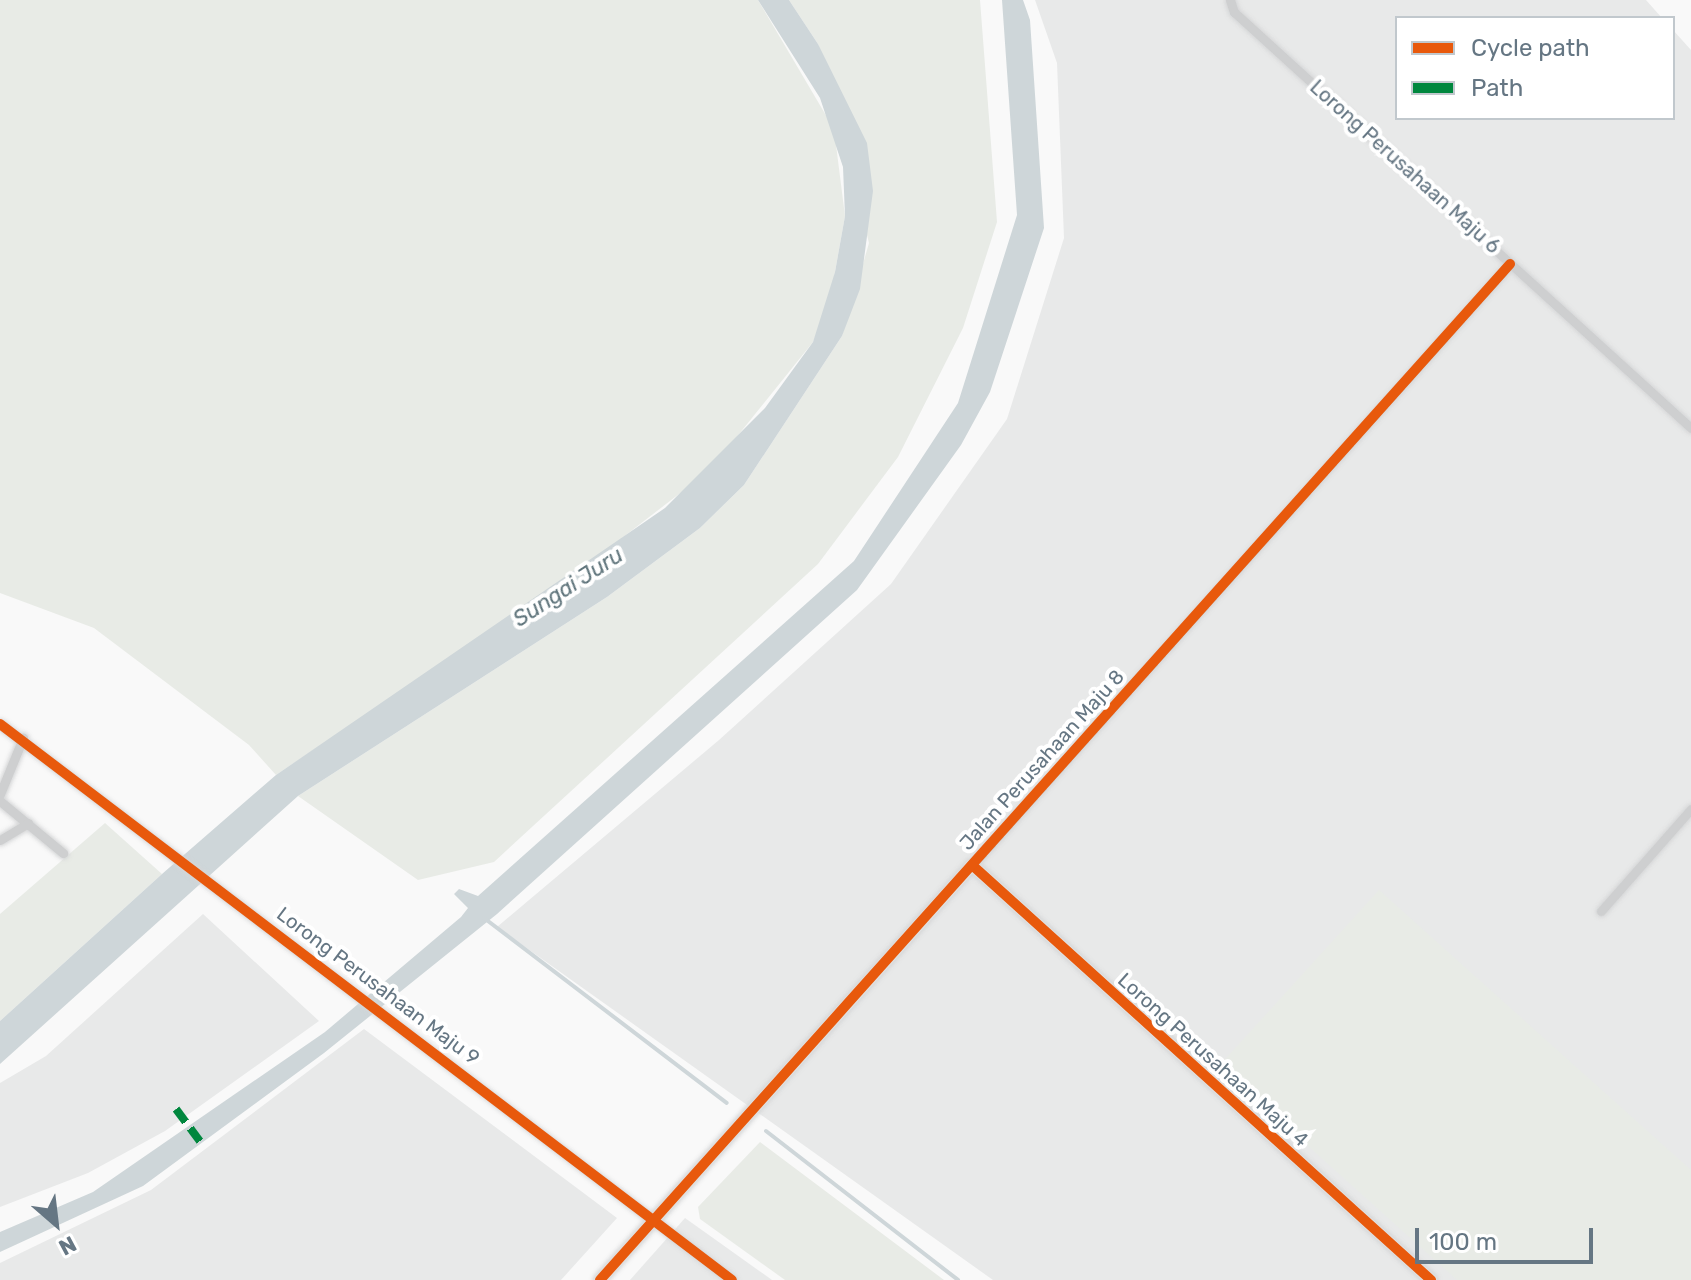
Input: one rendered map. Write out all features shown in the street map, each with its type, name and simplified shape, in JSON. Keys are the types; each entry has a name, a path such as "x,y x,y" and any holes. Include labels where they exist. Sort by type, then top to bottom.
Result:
{"street":[{"name":"Lorong Perusahaan Maju 6","path":"1230,0 1234,12 1691,428"},
{"name":"Jalan Perusahaan Maju 8","path":"600,1280 1510,264"},
{"name":"Lorong Perusahaan Maju 9","path":"0,724 65,769 218,890 387,1015 652,1222 732,1280"},
{"path":"0,794 23,738"},
{"path":"0,801 63,853"},
{"path":"1601,911 1691,809"},
{"path":"0,840 28,823"},
{"name":"Lorong Perusahaan Maju 4","path":"972,865 1431,1280"}],"shaded area":[{"path":"0,0 758,0 834,129 845,216 830,300 813,342 710,470 578,572 276,775 249,745 94,628 0,593"},
{"path":"789,0 980,0 997,222 963,328 898,457 818,564 494,862 418,880 298,796 607,597 700,528 744,485 842,336 869,243 818,44"},
{"path":"1035,0 1646,0 1660,16 1395,16 1395,120 1675,120 1675,32 1691,50 1691,1280 993,1280 497,927 719,740 891,584 1007,419 1064,238 1057,63"},
{"path":"105,823 162,874 0,1021 0,914"},
{"path":"1379,890 1691,1170 1691,1280 1457,1280 1219,1066"},
{"path":"203,914 319,1021 165,1131 88,1173 0,1207 0,1083 46,1056"},
{"path":"364,1029 617,1218 561,1280 0,1280 0,1263 151,1190"},
{"path":"760,1142 944,1280 785,1280 700,1219 698,1207"},
{"path":"685,1218 772,1280 630,1280"}],"water":[{"name":"Sungai Juru","path":"758,0 789,0 818,44 867,143 873,191 860,289 842,336 744,485 700,528 607,597 298,796 0,1064 0,1021 162,874 276,775 665,508 765,408 813,342 835,272 845,216 843,167 820,98"},
{"path":"1002,0 1023,0 1030,20 1044,228 990,392 961,445 857,590 497,914 324,1053 143,1186 0,1252 0,1232 93,1192 325,1032 461,917 468,908 454,894 459,889 478,896 854,561 958,403 1017,215"}],"waterway":[{"path":"484,918 727,1103"},
{"path":"766,1131 958,1280"}],"marked path":[{"path":"176,1109 202,1144"}],"cycle path":[{"path":"600,1280 1510,264"},
{"path":"0,724 732,1280"},
{"path":"972,865 1431,1280"}]}
